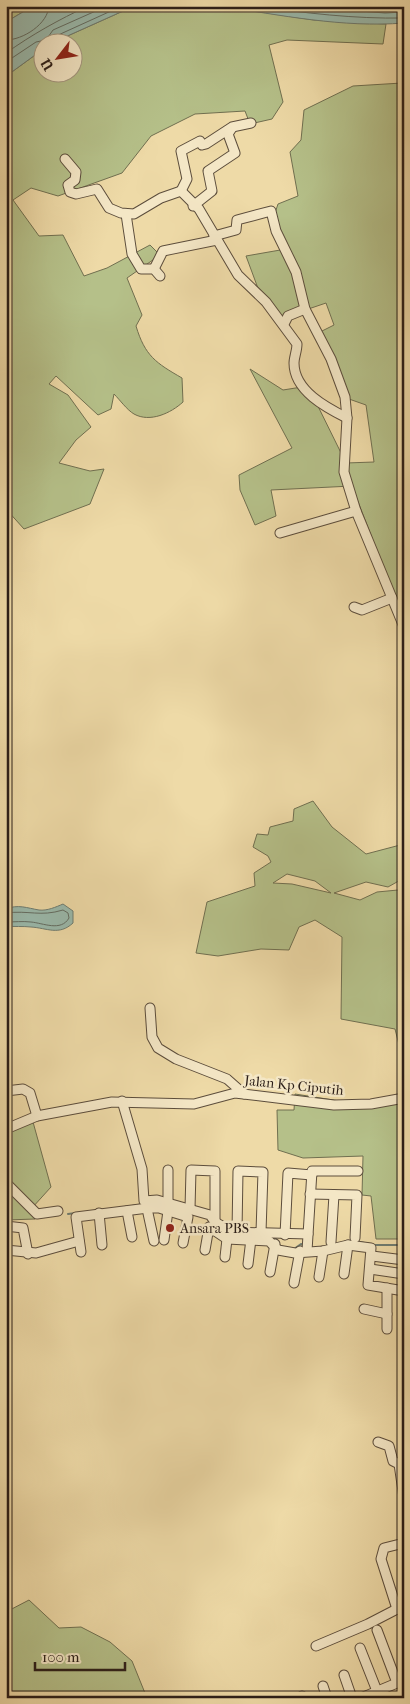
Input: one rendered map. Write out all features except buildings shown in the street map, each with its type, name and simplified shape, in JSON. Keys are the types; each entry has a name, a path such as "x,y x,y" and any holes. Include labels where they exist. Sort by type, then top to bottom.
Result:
{"street":[{"path":"66,159 76,172 75,180 68,185 70,192 76,194 97,189 109,208 126,214 134,214 161,198 181,191 187,179 181,151 200,141 202,145 206,144 232,127 251,123"},
{"path":"193,206 212,191 208,171 235,153 228,134 232,127"},
{"path":"181,191 193,206 199,209 238,275 284,324 297,344 294,364 301,383 320,405 347,418"},
{"path":"126,214 132,254 141,269 157,272 164,251 216,238 236,230 237,220 271,211 276,231 296,272 305,309 331,359 345,397 347,418 344,472 356,511 404,627"},
{"path":"284,324 288,316 305,309"},
{"path":"280,533 356,511"},
{"path":"354,607 362,610 392,598"},
{"path":"150,1008 152,1038 158,1048 176,1059 227,1079 244,1094"},
{"path":"6,1091 23,1089 30,1093 37,1116"},
{"name":"Jalan Kp Ciputih","path":"6,1129 37,1116 122,1101 194,1104 235,1093 276,1100 334,1105 371,1104 404,1098"},
{"path":"122,1101 142,1169 146,1204 154,1241"},
{"path":"164,1240 168,1207 168,1170"},
{"path":"183,1243 189,1213 191,1170 215,1171 212,1224 205,1250"},
{"path":"237,1232 238,1171 263,1172 262,1232"},
{"path":"294,1283 305,1245 312,1171 358,1171"},
{"path":"285,1235 288,1174 312,1175"},
{"path":"6,1183 37,1214 58,1211"},
{"path":"310,1194 357,1195 355,1238"},
{"path":"331,1242 334,1195"},
{"path":"81,1252 76,1217 127,1211 157,1200 168,1207 189,1213 210,1215 212,1224 227,1238 251,1239 274,1244 278,1250 295,1253 305,1245"},
{"path":"127,1211 132,1237"},
{"path":"99,1213 102,1245"},
{"path":"212,1224 232,1232 262,1232 285,1235 323,1251 348,1245 371,1248 372,1256 368,1285 404,1291"},
{"path":"6,1226 23,1228 28,1254"},
{"path":"225,1257 227,1238"},
{"path":"248,1264 251,1239"},
{"path":"6,1250 28,1254 79,1241"},
{"path":"270,1272 274,1244"},
{"path":"344,1274 348,1245"},
{"path":"319,1276 323,1251"},
{"path":"372,1256 404,1260"},
{"path":"370,1269 404,1274"},
{"path":"387,1288 387,1329"},
{"path":"364,1309 387,1314"},
{"path":"378,1442 389,1446 393,1461 401,1463 404,1498"},
{"path":"316,1646 400,1609 381,1559 384,1548 404,1543"},
{"path":"361,1698 397,1683 377,1630"},
{"path":"360,1648 376,1692"},
{"path":"344,1675 352,1698"},
{"path":"323,1686 327,1698"}],"green space":[{"path":"6,6 33,6 6,22"},
{"path":"220,6 314,20 386,24 383,44 287,40 269,45 283,102 272,119 250,124 245,111 195,114 151,136 122,173 58,196 31,188 13,200 39,236 63,235 84,276 107,268 150,245 160,255 127,278 142,315 136,326 143,345 158,363 182,378 183,402 173,410 160,416 140,417 131,412 114,394 111,409 98,415 56,376 49,384 68,395 91,427 76,440 59,463 90,471 104,469 90,504 24,529 6,509 6,79 9,74 32,57 32,82 82,82 82,32 76,32 132,7"},
{"path":"404,84 404,621 352,486 271,490 276,516 255,525 240,490 239,475 292,448 250,369 283,390 308,386 346,463 374,462 366,405 349,399 320,332 334,325 326,303 276,320 259,291 246,256 286,249 274,216 278,204 298,196 290,152 301,140 304,110 353,86"},
{"path":"313,801 332,827 366,854 404,844 404,878 388,887 366,882 334,893 360,900 377,892 398,890 404,905 404,1065 395,1029 341,1019 342,937 315,920 299,927 289,950 261,949 218,956 196,953 207,902 255,886 254,873 271,862 268,856 253,847 257,834 268,835 270,827 293,821 294,809","holes":["287,874 315,881 331,893 292,884 273,883"]},
{"path":"295,1094 359,1104 404,1096 404,1239 376,1239 371,1196 362,1195 363,1156 303,1158 278,1150 277,1110 294,1110"},
{"path":"33,1122 51,1187 32,1208 35,1219 6,1220 6,1129"},
{"path":"29,1600 59,1628 81,1627 110,1642 132,1661 147,1698 6,1698 6,1612"}],"water":[{"path":"33,6 171,6 132,7 76,32 32,32 32,57 9,74 6,79 6,22"},
{"path":"220,6 404,6 404,23 358,24 335,22"},
{"path":"63,904 73,911 73,923 63,929 53,930 6,926 6,909 26,907 45,910"}],"waterway":[{"path":"132,1206 143,1204"},
{"path":"68,1214 76,1213"},
{"path":"272,1238 276,1239 280,1246"},
{"path":"340,1243 354,1241 375,1245 404,1245"},
{"path":"294,1249 301,1244 305,1246"}],"place":[{"name":"Ansara PBS","path":"170,1228"}]}
